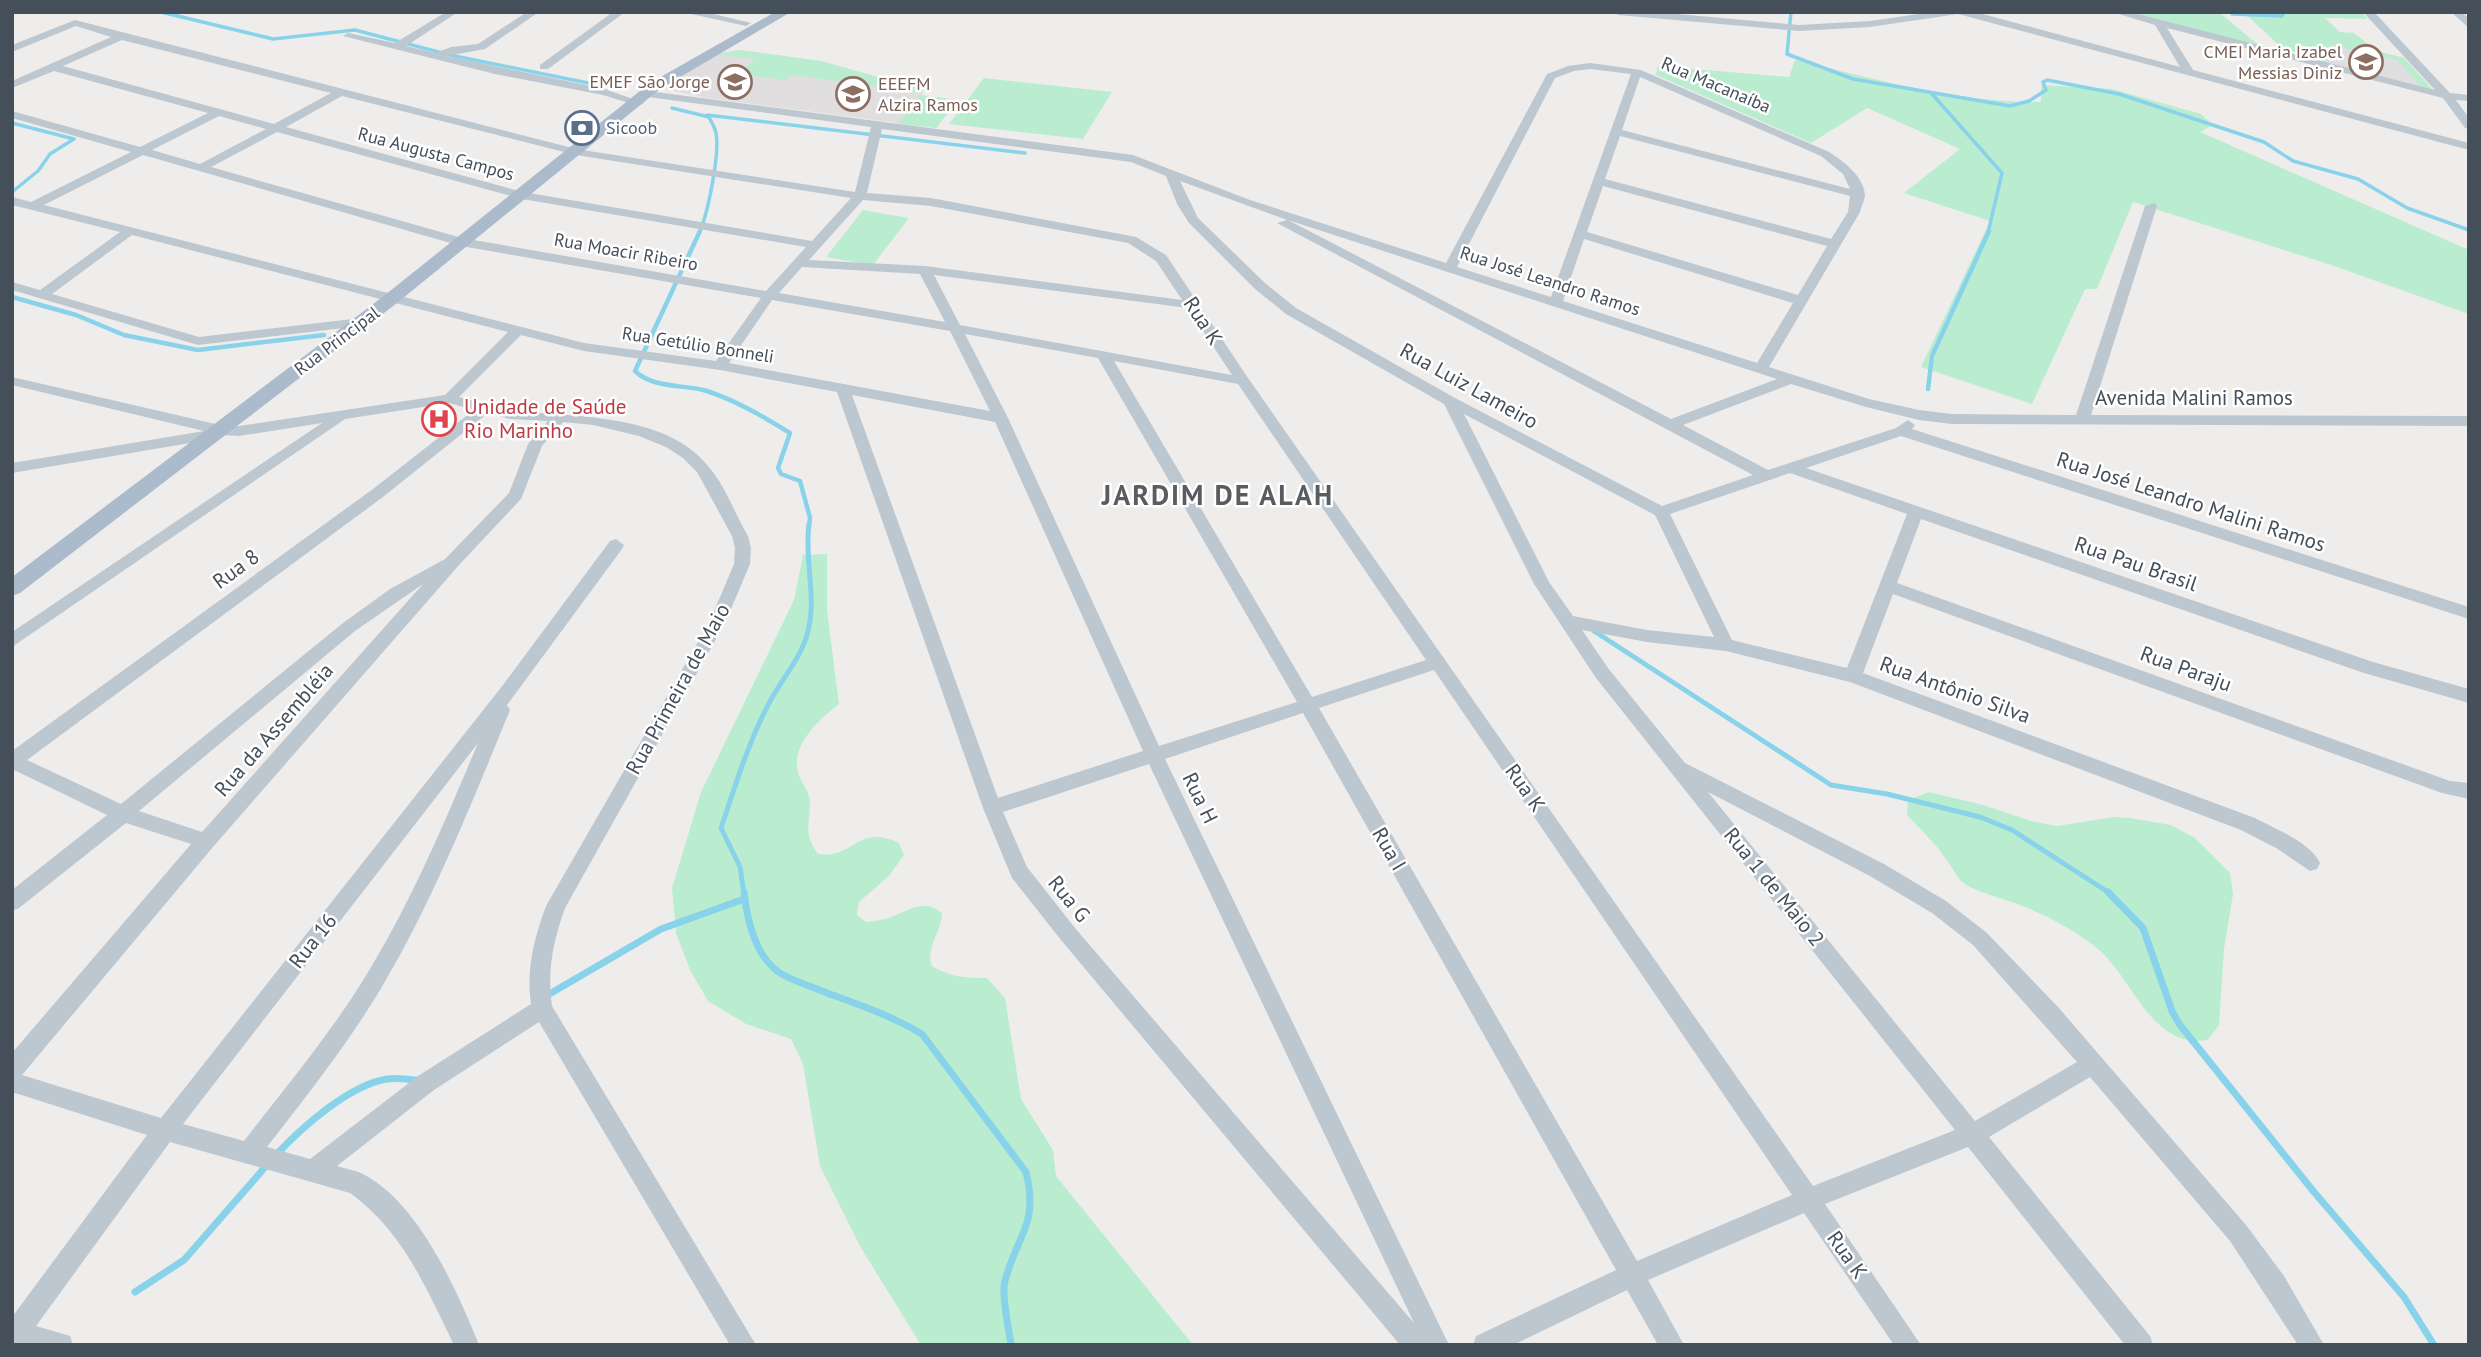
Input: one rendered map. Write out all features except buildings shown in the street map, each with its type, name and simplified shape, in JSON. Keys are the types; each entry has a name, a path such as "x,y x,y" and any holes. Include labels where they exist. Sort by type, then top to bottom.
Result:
{"main road":[{"name":"Rua Principal","path":"645,96 654,80 665,71 766,12"},
{"name":"Rua Principal","path":"12,588 391,299 645,96 785,12"}],"street":[{"path":"401,44 453,12"},
{"path":"441,55 478,48 534,12"},
{"path":"544,66 620,12"},
{"path":"687,12 746,23"},
{"path":"1618,12 1799,28 1856,25 1955,12"},
{"path":"1962,12 2469,147"},
{"path":"2117,12 2447,96 2469,98"},
{"path":"2368,12 2447,96 2469,126"},
{"path":"2456,12 2469,24"},
{"path":"12,49 75,23 576,152 743,180 860,196"},
{"path":"2159,23 2189,72"},
{"name":"Rua José Leandro Ramos","path":"348,36 401,44 605,92 1112,155 1145,163 1246,203 1867,402 1919,415"},
{"path":"12,85 121,37"},
{"name":"Rua Macanaíba","path":"1451,267 1550,76 1572,68 1590,66 1637,72 1825,154 1847,171 1858,195"},
{"name":"Rua Augusta Campos","path":"53,67 522,195 816,244"},
{"path":"1556,301 1637,72"},
{"path":"199,169 342,92"},
{"path":"33,206 216,113"},
{"name":"Rua Moacir Ribeiro","path":"12,114 461,242 1243,381"},
{"path":"720,366 768,297 860,196 877,126"},
{"path":"1616,132 1858,195 1854,212 1799,300 1761,368"},
{"name":"Rua Luiz Lameiro","path":"1171,174 1183,204 1193,219 1275,299 1450,401 1661,512"},
{"path":"1599,181 1834,244"},
{"name":"Rua K","path":"860,196 930,202 1132,240 1161,258 1243,381 1909,1345"},
{"name":"Rua Getúlio Bonneli","path":"12,201 516,332 584,347 720,366 1001,418"},
{"path":"1246,203 1764,474"},
{"path":"2082,418 2151,206"},
{"path":"43,294 128,232"},
{"path":"1580,234 1799,300"},
{"path":"801,263 925,270 1194,305"},
{"name":"Rua H","path":"925,270 1001,418 1153,754 1437,1345"},
{"path":"12,286 198,341 361,322"},
{"path":"449,398 516,332"},
{"name":"Rua I","path":"1103,355 1307,704 1672,1345"},
{"path":"1670,425 1793,378"},
{"path":"12,381 164,416 217,432"},
{"name":"Rua G","path":"843,390 992,808 1019,872 1039,900 1416,1345"},
{"name":"Rua Primeira de Maio","path":"217,432 252,430 449,398 510,414 560,417 622,426 671,444 703,469 722,499 743,548 742,564 717,623 556,906 538,954 538,985 542,1008 744,1345"},
{"name":"Rua 1 de Maio 2","path":"1450,401 1542,584 1602,673 2141,1345"},
{"name":"Rua 8","path":"12,761 378,493 484,409"},
{"path":"12,641 343,415"},
{"path":"1726,645 1661,512 1764,474 1791,468 1901,431 1919,415"},
{"name":"Avenida Malini Ramos","path":"1919,415 1952,419 2469,421"},
{"path":"136,447 164,416"},
{"name":"Rua da Assembléia","path":"12,1070 206,841 453,561 516,495 534,444 560,417"},
{"name":"Rua José Leandro Malini Ramos","path":"1901,431 2469,613"},
{"path":"12,468 217,432"},
{"name":"Rua Pau Brasil","path":"1791,468 2370,668 2469,696"},
{"path":"1853,676 1915,513"},
{"name":"Rua 16","path":"14,1336 165,1130 509,690 616,545"},
{"path":"12,902 402,587 453,561"},
{"name":"Rua Paraju","path":"1888,586 2449,788 2469,791"},
{"name":"Rua Antônio Silva","path":"1565,621 1647,636 1726,645 1853,676 2248,824 2283,842 2310,863"},
{"path":"992,808 1439,662"},
{"path":"249,1152 328,1050 376,977 455,820 509,690"},
{"path":"12,761 123,814 206,841"},
{"path":"1677,766 1877,870 1939,907 1980,939 2018,977 2251,1250 2312,1345"},
{"path":"314,1170 426,1083 542,1008"},
{"path":"1485,1345 1632,1275 1809,1199 1973,1133 2093,1064"},
{"path":"12,1082 165,1130 356,1183 393,1211 409,1232 467,1345"},
{"path":"14,1336 61,1345"}],"shaded area":[{"name":"CMEI Maria Izabel Messias Diniz","path":"2312,34 2404,58 2433,90 2315,60"},
{"path":"739,50 821,61 924,90 921,95 958,100 936,128 707,98 664,89 716,54"}],"green space":[{"path":"2122,12 2219,12 2262,48"},
{"path":"2243,12 2361,12 2367,19 2325,18 2340,32 2354,33 2377,51 2404,58 2433,90 2421,87 2397,60 2330,45 2320,57 2326,60 2326,63 2282,48"},
{"path":"739,50 821,61 924,90 922,93 791,75 785,80 739,74 755,59 716,54"},
{"path":"1795,60 1887,82 1979,99 2041,102 2041,85 2112,89 2201,114 2213,125 2200,132 2469,250 2469,314 2331,265 2133,202 2097,289 2085,289 2032,404 1921,367 1990,221 1904,193 1960,149 1867,108 1811,143 1656,75 1658,66 1789,77"},
{"path":"984,78 1112,92 1083,139 949,124"},
{"path":"920,95 958,100 936,128 898,124"},
{"path":"863,210 909,218 873,265 826,257"},
{"path":"827,554 827,610 839,704 809,733 799,752 798,772 810,798 810,841 818,854 840,852 874,837 899,843 904,855 889,876 859,902 857,915 866,922 889,918 922,906 929,906 942,913 932,946 932,966 958,976 987,978 1005,998 1021,1099 1053,1150 1056,1176 1193,1345 921,1345 861,1248 820,1166 803,1064 791,1039 746,1024 708,1001 690,970 676,933 672,888 701,792 794,600 803,555"},
{"path":"1929,792 2057,826 2114,817 2130,818 2171,825 2195,838 2230,873 2233,894 2224,949 2219,1025 2208,1040 2188,1040 2172,1034 2158,1023 2099,950 2072,930 2041,914 1961,881 1937,847 1907,815 1908,800"}],"waterway":[{"path":"161,12 273,39 355,30 450,55 593,84"},
{"path":"1791,12 1787,54 1853,79 2010,106 2029,101 2046,90 2043,82 2047,80 2119,94 2264,142 2293,161 2358,179 2407,208 2469,230"},
{"path":"2232,14 2282,16 2284,12"},
{"path":"1932,94 2002,173 1988,233"},
{"path":"672,108 709,117 716,133 712,183 699,233"},
{"path":"707,115 1025,153"},
{"path":"12,123 74,139 50,154 38,171 12,192"},
{"path":"700,231 635,371 651,381 718,395 790,433 778,468 781,474 800,481 810,518 809,526"},
{"path":"1928,389 1932,356 1989,231"},
{"path":"12,297 76,315 124,335 198,350 324,335"},
{"path":"744,894 740,867 721,828 760,722 801,651 808,631 811,605 809,524"},
{"path":"1594,631 1831,785 1887,794 1980,817 2012,830 2108,892"},
{"path":"744,892 753,935 769,964 788,978 876,1011 922,1034 1026,1172 1030,1205 1028,1218 1004,1287 1011,1345"},
{"path":"2108,892 2143,928 2172,1011 2180,1025 2314,1192 2404,1297 2434,1345"},
{"path":"546,996 661,929 744,899"},
{"path":"276,1155 312,1121 357,1090 387,1079 419,1080"},
{"path":"135,1292 184,1260 267,1165"}],"place":[{"name":"CMEI Maria Izabel Messias Diniz","path":"2366,62"},
{"name":"EMEF São Jorge","path":"735,82"},
{"name":"EEEFM Alzira Ramos","path":"853,94"},
{"name":"Sicoob","path":"582,128"},
{"name":"Unidade de Saúde Rio Marinho","path":"439,419"}],"district":[{"name":"JARDIM DE ALAH","path":"1218,495"}]}
